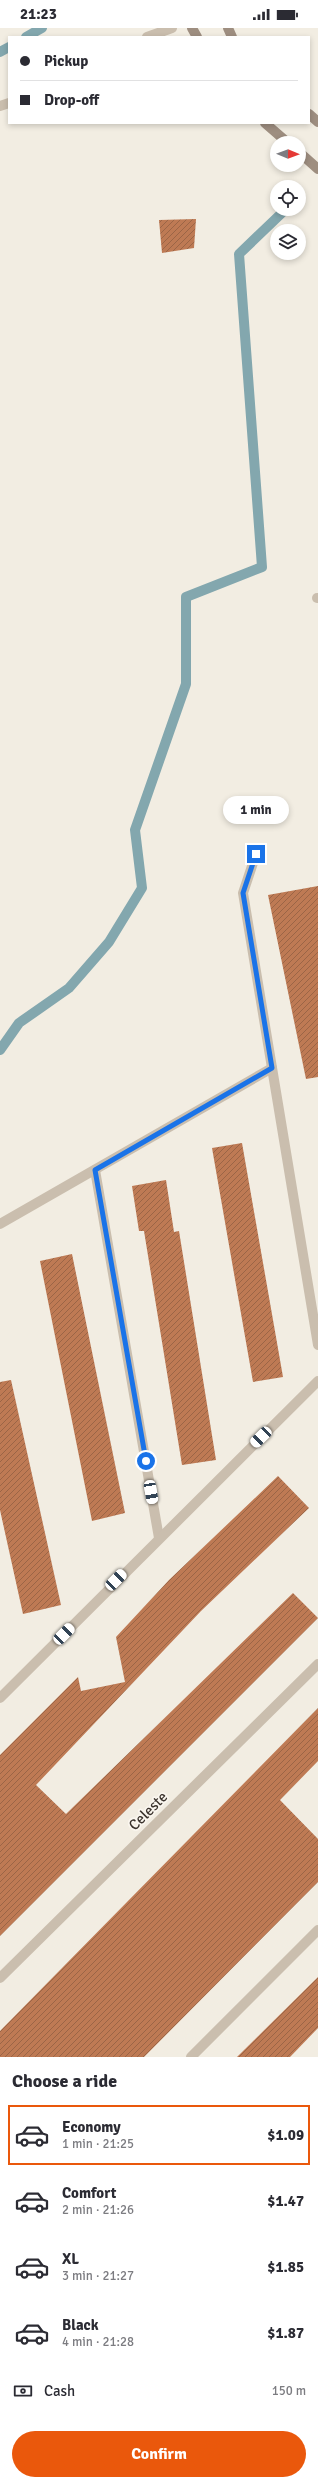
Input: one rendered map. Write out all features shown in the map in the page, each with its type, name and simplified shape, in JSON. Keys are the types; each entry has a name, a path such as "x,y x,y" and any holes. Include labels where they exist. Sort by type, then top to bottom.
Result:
{"main road":[{"path":"310,115 318,122"},
{"path":"267,124 280,136"},
{"path":"306,158 318,169"}],"street":[{"path":"150,36 172,28"},
{"path":"256,854 243,893 318,1345"},
{"path":"0,1224 272,1068"},
{"path":"95,1170 159,1538"},
{"path":"0,1698 318,1381"},
{"name":"Celeste","path":"0,1978 318,1664"},
{"path":"191,2057 318,1930"}],"building":[{"path":"196,219 194,248 162,253 159,220"},
{"path":"318,886 318,1077 306,1079 268,895"},
{"path":"242,1143 283,1377 253,1382 212,1148"},
{"path":"166,1180 174,1232 179,1231 216,1460 182,1465 144,1231 139,1231 132,1186"},
{"path":"72,1254 125,1513 92,1521 40,1261"},
{"path":"11,1380 61,1605 23,1614 0,1510 0,1382"},
{"path":"278,1476 309,1508 201,1611 36,1785 66,1814 293,1593 318,1618 0,1936 0,1755 78,1677 81,1691 125,1682 116,1637 169,1580"},
{"path":"318,1708 318,1761 280,1800 318,1839 318,1882 144,2057 0,2057 0,2031"},
{"path":"318,1977 318,2028 290,2057 237,2057"}],"waterway":[{"path":"28,36 42,28"},
{"path":"0,52 8,48"},
{"path":"0,1050 19,1023 69,988 109,942 142,888 135,830 186,684 186,597 262,567 239,254 279,216"}],"route":[{"path":"146,1461 95,1170 272,1068 243,893 256,854"}]}
